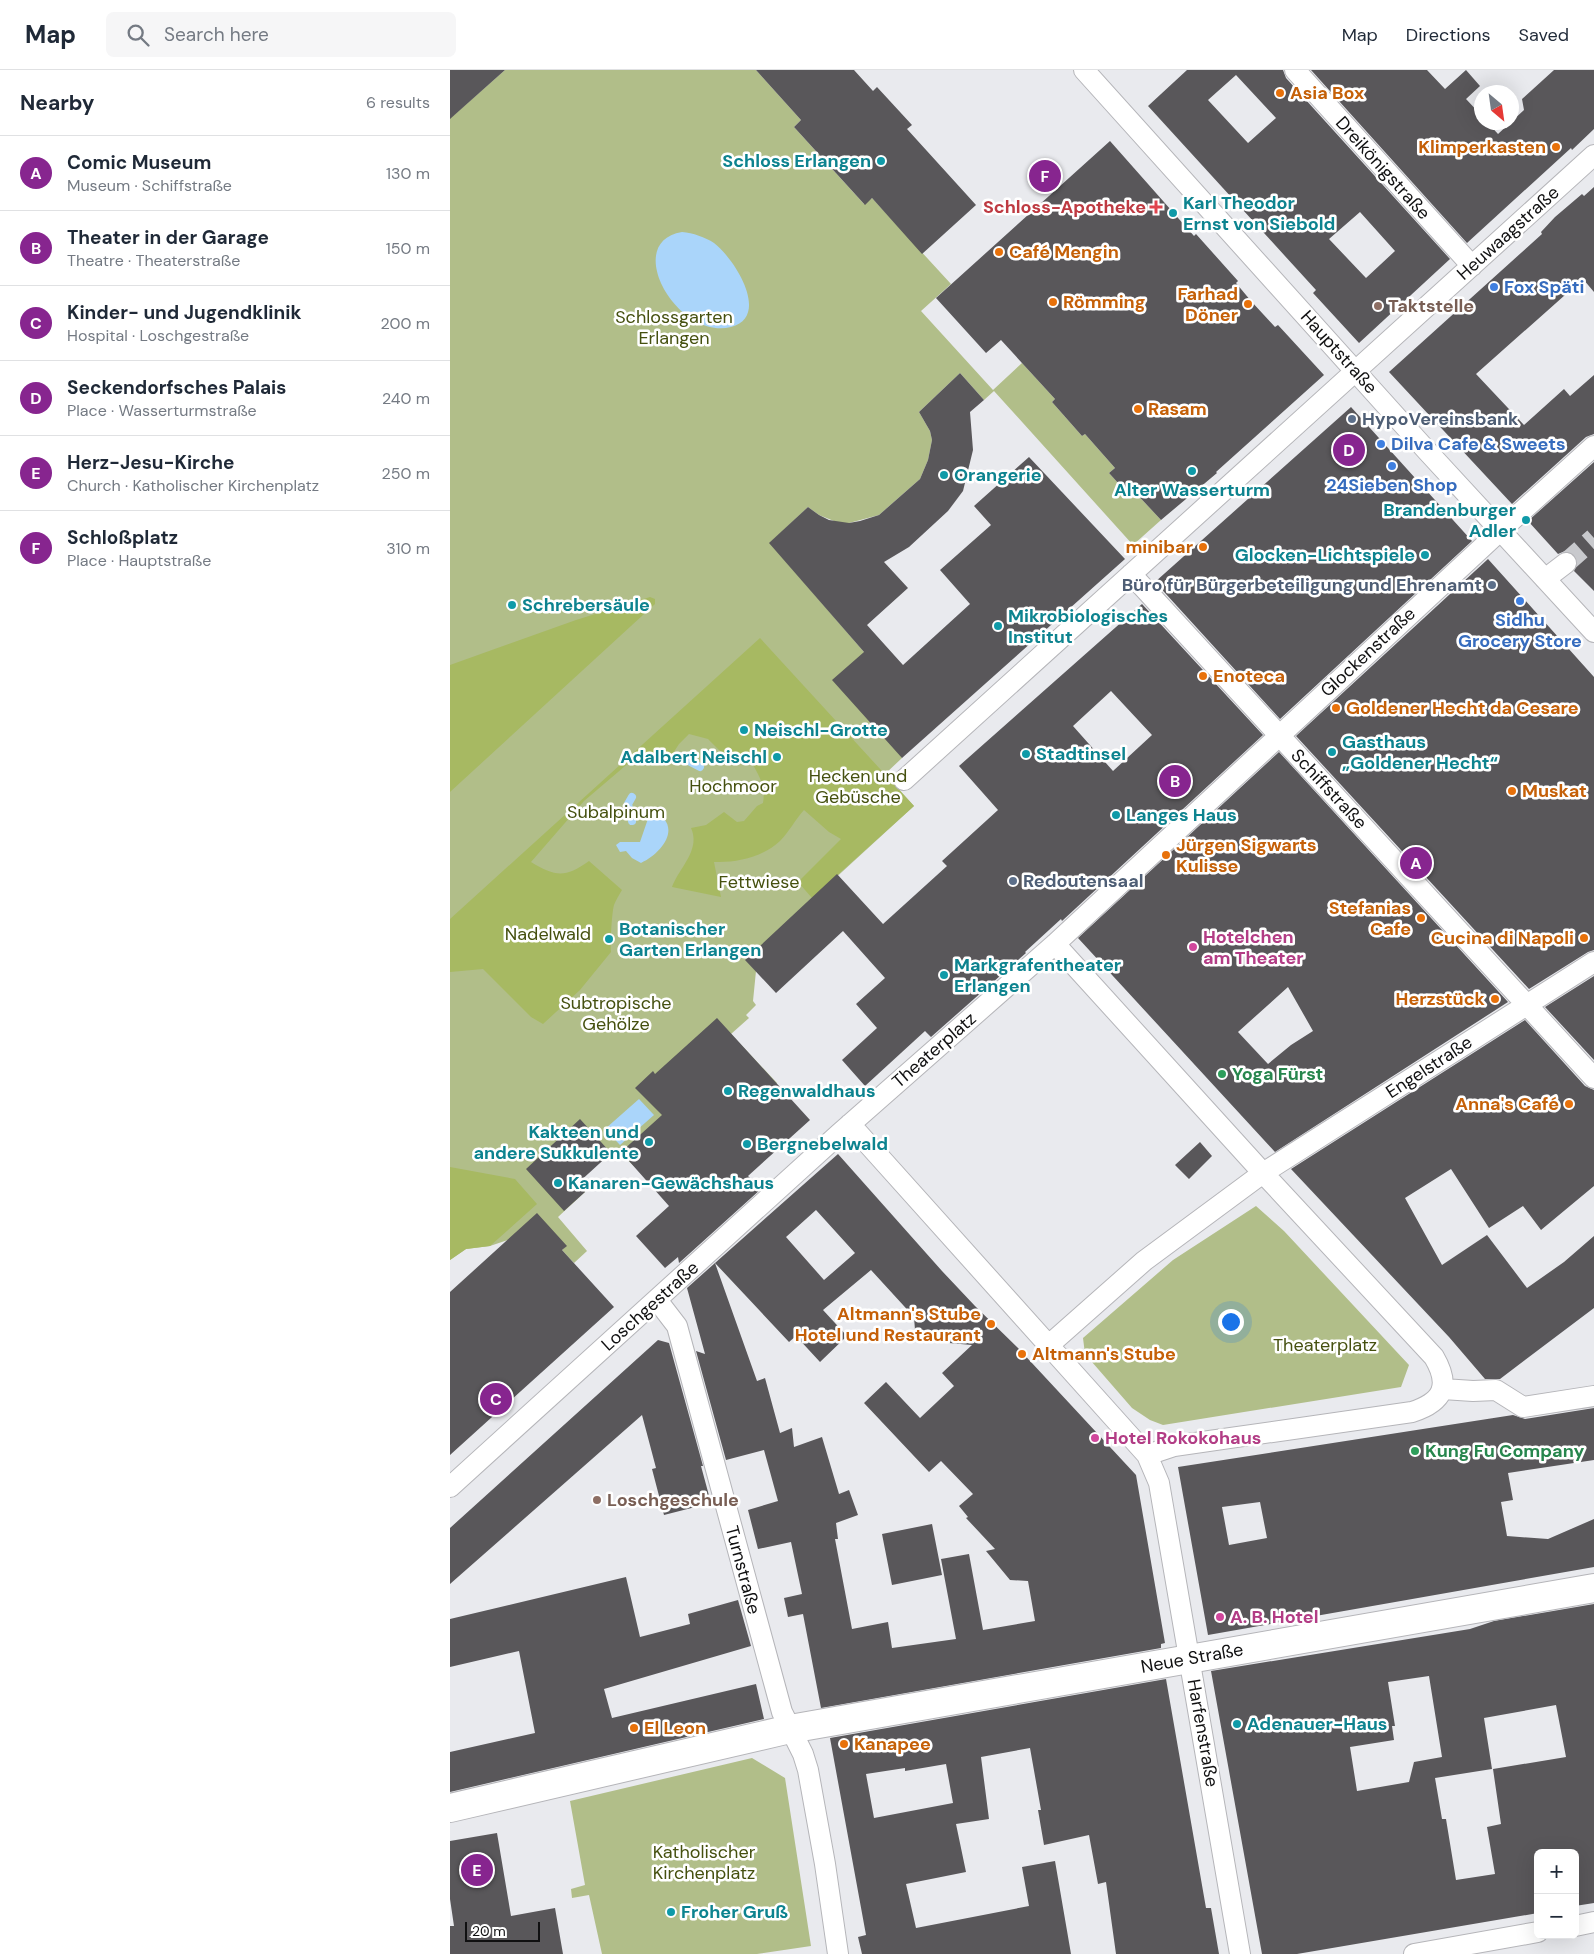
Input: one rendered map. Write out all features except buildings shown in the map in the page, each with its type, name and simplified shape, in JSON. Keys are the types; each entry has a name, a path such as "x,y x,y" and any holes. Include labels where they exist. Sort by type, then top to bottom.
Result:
{"street":[{"name":"Hauptstraße","path":"1084,70 1594,632"},
{"name":"Dreikönigstraße","path":"1295,70 1472,266"},
{"name":"Heuwaagstraße","path":"904,780 1594,155"},
{"name":"Glockenstraße","path":"1055,944 1279,734 1594,446"},
{"path":"1545,579 1566,562"},
{"name":"Schiffstraße","path":"1131,574 1594,1078"},
{"path":"850,1124 1147,1455 1174,1446 1412,1412 1433,1403 1443,1389 1442,1374 1434,1357 1263,1173 1055,944"},
{"name":"Theaterplatz","path":"850,1124 1055,944"},
{"name":"Engelstraße","path":"1263,1173 1594,962"},
{"name":"Loschgestraße","path":"450,1487 850,1124"},
{"path":"1049,1345 1144,1261 1263,1173"},
{"name":"Turnstraße","path":"657,1300 677,1326 771,1674 782,1712 790,1728"},
{"path":"1443,1389 1496,1390 1523,1407 1594,1396"},
{"name":"Harfenstraße","path":"1147,1455 1159,1483 1240,1954"},
{"name":"Neue Straße","path":"790,1728 1594,1588"},
{"path":"450,1808 790,1728 803,1754 808,1770 825,1864 838,1954"},
{"path":"1579,1925 1594,1922"},
{"path":"1414,1954 1534,1933"}],"green space":[{"name":"Schlossgarten Erlangen","path":"505,70 756,70 801,120 794,127 864,204 872,198 951,284 921,311 993,390 1022,363 1055,399 1052,402 1082,436 1085,434 1115,468 1109,473 1128,494 1133,490 1161,520 1133,545 994,391 984,400 960,373 919,412 930,431 932,440 928,460 920,479 879,515 849,523 839,523 819,515 808,507 770,543 864,652 902,758 885,774 914,806 746,960 756,971 753,1001 756,1005 746,1015 749,1018 731,1034 777,1083 746,1112 676,1131 636,1168 615,1148 569,1174 585,1192 558,1217 587,1251 574,1263 562,1250 566,1246 511,1239 490,1246 466,1249 450,1260 450,111 454,115"},
{"path":"650,597 655,599 655,604 450,792 450,665 576,620"},
{"path":"760,638 914,806 812,898 798,882 841,839 829,832 804,810 786,834 773,847 749,858 714,862 721,897 672,887 691,851 693,836 691,828 706,825 724,812 737,822 744,821 757,806 763,803 764,797 763,786 750,760 730,756 721,752 708,739 689,734 679,744 666,764 652,754 638,755 584,801 531,862 547,871 560,874 581,867 589,861 622,890 613,908 611,952 580,990 543,1024 531,1017 483,969 450,972 450,919"},
{"path":"450,1167 515,1179 537,1204 490,1246 466,1249 450,1260"},
{"path":"1256,1206 1284,1231 1409,1365 1401,1387 1163,1425 1150,1420 1132,1408 1085,1354 1083,1338 1173,1260"},
{"name":"Katholischer Kirchenplatz","path":"752,1758 785,1778 811,1946 757,1954 602,1954 589,1895 572,1898 571,1889 585,1885 570,1801"}],"water":[{"path":"682,232 699,236 714,243 722,250 739,273 749,299 748,311 743,321 731,327 711,327 692,319 676,306 664,288 657,270 656,253 664,240"},
{"path":"651,810 661,816 667,823 667,838 657,852 641,863 632,858 626,851 620,852 616,845 620,842 640,842"},
{"path":"639,1099 654,1115 620,1145 605,1129"}],"waterway":[{"path":"679,756 700,767"},
{"path":"632,797 628,804 632,821"}],"tunnel":[{"path":"1566,563 1594,538"}],"place":[{"name":"Asia Box","path":"1280,93"},
{"name":"Klimperkasten","path":"1556,147"},
{"name":"Schloss Erlangen","path":"881,161"},
{"name":"Schloßplatz","path":"1045,176"},
{"name":"Schloss-Apotheke","path":"1156,207"},
{"name":"Karl Theodor Ernst von Siebold","path":"1173,213"},
{"name":"Café Mengin","path":"999,252"},
{"name":"Fox Späti","path":"1494,287"},
{"name":"Römming","path":"1053,302"},
{"name":"Farhad Döner","path":"1248,304"},
{"name":"Taktstelle","path":"1378,306"},
{"name":"Rasam","path":"1138,409"},
{"name":"HypoVereinsbank","path":"1352,419"},
{"name":"Dilva Cafe & Sweets","path":"1381,444"},
{"name":"Seckendorfsches Palais","path":"1349,450"},
{"name":"24Sieben Shop","path":"1392,466"},
{"name":"Alter Wasserturm","path":"1192,471"},
{"name":"Orangerie","path":"944,475"},
{"name":"Brandenburger Adler","path":"1526,520"},
{"name":"minibar","path":"1203,547"},
{"name":"Glocken-Lichtspiele","path":"1425,555"},
{"name":"Büro für Bürgerbeteiligung und Ehrenamt","path":"1492,585"},
{"name":"Sidhu Grocery Store","path":"1520,601"},
{"name":"Schrebersäule","path":"512,605"},
{"name":"Mikrobiologisches Institut","path":"998,626"},
{"name":"Enoteca","path":"1203,676"},
{"name":"Goldener Hecht da Cesare","path":"1336,708"},
{"name":"Neischl-Grotte","path":"744,730"},
{"name":"Gasthaus „Goldener Hecht“","path":"1332,752"},
{"name":"Stadtinsel","path":"1026,754"},
{"name":"Adalbert Neischl","path":"777,757"},
{"name":"Theater in der Garage","path":"1175,781"},
{"name":"Muskat","path":"1512,791"},
{"name":"Langes Haus","path":"1116,815"},
{"name":"Jürgen Sigwarts Kulisse","path":"1166,855"},
{"name":"Comic Museum","path":"1416,863"},
{"name":"Redoutensaal","path":"1013,881"},
{"name":"Stefanias Cafe","path":"1421,918"},
{"name":"Cucina di Napoli","path":"1584,938"},
{"name":"Botanischer Garten Erlangen","path":"609,939"},
{"name":"Hotelchen am Theater","path":"1193,947"},
{"name":"Markgrafentheater Erlangen","path":"944,975"},
{"name":"Herzstück","path":"1495,999"},
{"name":"Yoga Fürst","path":"1222,1074"},
{"name":"Regenwaldhaus","path":"728,1091"},
{"name":"Anna's Café","path":"1569,1104"},
{"name":"Kakteen und andere Sukkulente","path":"649,1142"},
{"name":"Bergnebelwald","path":"747,1144"},
{"name":"Kanaren-Gewächshaus","path":"558,1183"},
{"name":"Altmann's Stube Hotel und Restaurant","path":"991,1324"},
{"name":"Altmann's Stube","path":"1022,1354"},
{"name":"Kinder- und Jugendklinik","path":"496,1399"},
{"name":"Hotel Rokokohaus","path":"1095,1438"},
{"name":"Kung Fu Company","path":"1415,1451"},
{"name":"Loschgeschule","path":"597,1500"},
{"name":"A. B. Hotel","path":"1220,1617"},
{"name":"Adenauer-Haus","path":"1237,1724"},
{"name":"El Leon","path":"634,1728"},
{"name":"Kanapee","path":"844,1744"},
{"name":"Herz-Jesu-Kirche","path":"477,1870"},
{"name":"Froher Gruß","path":"671,1912"}],"park label":[{"name":"Hochmoor","path":"733,786"},
{"name":"Hecken und Gebüsche","path":"858,786"},
{"name":"Subalpinum","path":"616,812"},
{"name":"Fettwiese","path":"759,882"},
{"name":"Nadelwald","path":"548,934"},
{"name":"Subtropische Gehölze","path":"616,1013"}]}
